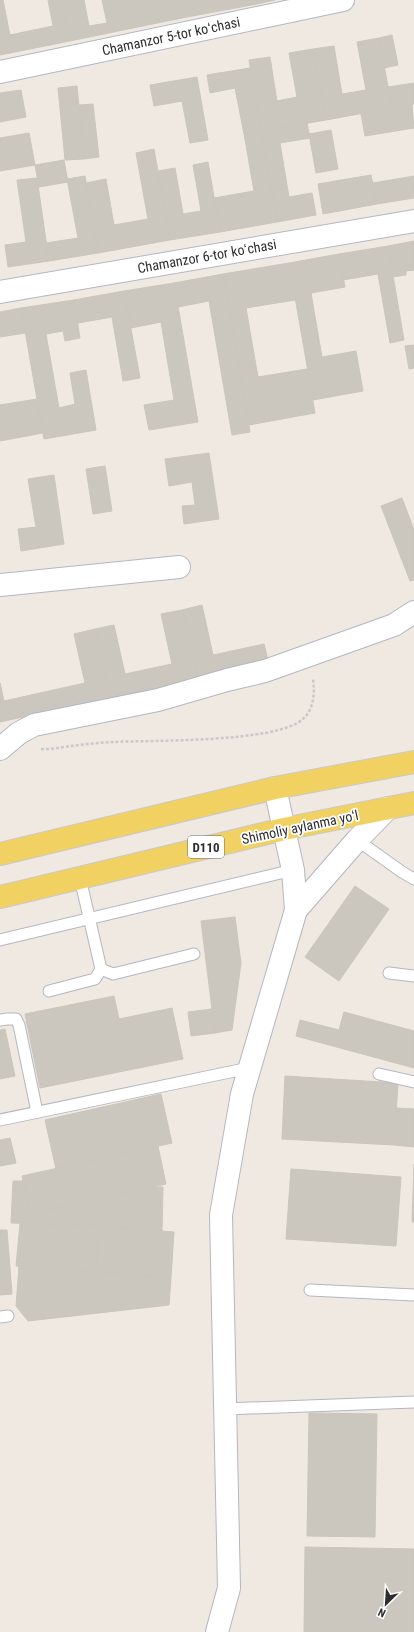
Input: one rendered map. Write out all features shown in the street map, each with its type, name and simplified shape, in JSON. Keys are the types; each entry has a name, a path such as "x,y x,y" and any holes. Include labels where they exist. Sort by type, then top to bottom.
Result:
{"main road":[{"path":"0,854 275,788 414,762"},
{"name":"Shimoliy aylanma yoʻl","path":"0,897 284,829 414,803"}],"street":[{"name":"Chamanzor 5-tor koʻchasi","path":"0,72 343,0"},
{"name":"Chamanzor 6-tor koʻchasi","path":"0,292 414,220"},
{"path":"0,585 179,567"},
{"path":"4,745 34,725 158,700 227,680 265,671 394,625 414,612"},
{"path":"219,1631 229,1588 221,1215 242,1094 296,910 293,870 275,788"},
{"path":"296,910 357,840 388,808"}],"lane":[{"path":"357,840 414,879"},
{"path":"0,940 293,870"},
{"path":"49,991 95,979 102,969 80,878"},
{"path":"102,969 113,974 194,954"},
{"path":"389,973 414,976"},
{"path":"0,1020 7,1018 16,1020 19,1025 37,1112"},
{"path":"0,1120 249,1068"},
{"path":"379,1074 414,1082"},
{"path":"310,1290 414,1295"},
{"path":"225,1409 414,1402"}],"path":[{"path":"4,745 50,750 112,742 204,739 252,735 286,729 303,719 312,705 315,689 312,674 298,660"}],"building":[{"path":"0,0 3,0 10,35 53,26 48,0 61,0 70,41 0,55"},
{"path":"61,0 84,0 89,26 107,23 102,0 117,0 123,30 70,41"},
{"path":"117,0 183,0 187,17 123,30"},
{"path":"183,0 256,0 257,4 187,17"},
{"path":"256,0 275,0 257,4"},
{"path":"392,35 398,65 384,68 379,38"},
{"path":"379,38 392,108 326,120 313,49 334,46 342,94 366,90 357,42"},
{"path":"313,49 326,120 261,131 249,60 270,57 277,101 297,97 289,53"},
{"path":"250,68 261,131 244,134 235,88 210,93 207,75"},
{"path":"197,77 208,140 190,143 182,101 154,106 150,85"},
{"path":"414,83 414,104 392,108 388,87"},
{"path":"77,86 84,159 65,160 58,88"},
{"path":"21,90 26,117 0,122 0,93"},
{"path":"93,104 99,157 84,159 79,105"},
{"path":"412,105 414,128 365,136 361,114"},
{"path":"307,123 310,138 280,143 289,197 312,193 316,215 277,222 261,131"},
{"path":"331,130 338,169 316,173 309,134"},
{"path":"261,131 277,222 220,232 214,198 254,191 244,134"},
{"path":"29,133 35,165 0,171 0,138"},
{"path":"154,149 170,240 98,253 86,183 106,179 114,225 148,219 136,153"},
{"path":"64,160 68,182 39,187 35,165"},
{"path":"208,162 220,232 170,240 158,171 175,168 183,214 201,211 193,165"},
{"path":"371,175 377,204 323,214 318,184"},
{"path":"85,176 98,253 49,261 46,243 78,238 67,179"},
{"path":"414,176 414,198 377,204 373,183"},
{"path":"37,178 49,261 8,267 5,245 26,242 17,180"},
{"path":"414,241 414,270 406,271 406,275 393,277 388,246"},
{"path":"388,246 404,340 390,343 378,274 343,280 339,254"},
{"path":"339,254 345,287 311,293 322,357 356,351 363,391 313,400 289,263"},
{"path":"289,263 295,300 246,308 258,377 307,369 315,413 249,425 223,274"},
{"path":"223,274 250,432 232,435 209,301 178,307 174,283"},
{"path":"174,283 198,422 149,430 144,405 174,400 161,322 131,328 124,291"},
{"path":"124,291 140,378 123,381 112,317 78,323 74,300"},
{"path":"74,300 80,338 65,341 63,331 46,334 59,408 75,404 70,373 86,370 96,430 44,439 21,308"},
{"path":"21,308 25,333 0,337 0,312"},
{"path":"414,345 414,368 409,369 405,346"},
{"path":"37,399 43,433 0,441 0,405"},
{"path":"209,453 219,519 184,524 182,506 195,505 192,482 169,486 165,459"},
{"path":"105,466 112,511 93,514 86,469"},
{"path":"54,475 64,544 21,551 18,529 36,527 28,479"},
{"path":"402,498 414,530 414,580 410,581 381,506"},
{"path":"202,605 213,655 264,644 269,664 198,679 182,610"},
{"path":"182,610 198,679 110,698 95,629 114,625 125,674 172,664 161,614"},
{"path":"95,629 110,698 0,722 0,683 4,701 85,683 74,634"},
{"path":"355,886 389,909 339,981 305,957"},
{"path":"235,917 241,963 232,1030 215,1033 201,921"},
{"path":"114,996 119,1019 172,1008 183,1059 40,1088 25,1014"},
{"path":"212,1009 215,1033 191,1036 188,1012"},
{"path":"344,1012 414,1031 414,1068 296,1036 300,1020 339,1030"},
{"path":"5,1029 15,1076 0,1079 0,1030"},
{"path":"285,1076 398,1083 394,1145 282,1139"},
{"path":"161,1094 172,1143 56,1169 45,1120"},
{"path":"396,1108 414,1109 414,1147 394,1145"},
{"path":"10,1138 16,1163 0,1166 0,1140"},
{"path":"158,1146 166,1184 30,1214 22,1176"},
{"path":"414,1164 414,1222 412,1222"},
{"path":"291,1169 401,1177 396,1246 286,1239"},
{"path":"13,1181 23,1181 30,1214 154,1187 163,1187 162,1231 99,1226 11,1223"},
{"path":"20,1224 99,1226 96,1272 16,1266"},
{"path":"99,1226 174,1232 171,1278 96,1272"},
{"path":"0,1230 7,1230 12,1294 0,1295"},
{"path":"19,1266 171,1278 169,1305 28,1321 16,1306"},
{"path":"309,1413 377,1414 375,1537 307,1536"},
{"path":"305,1547 414,1549 414,1632 304,1632"}]}
